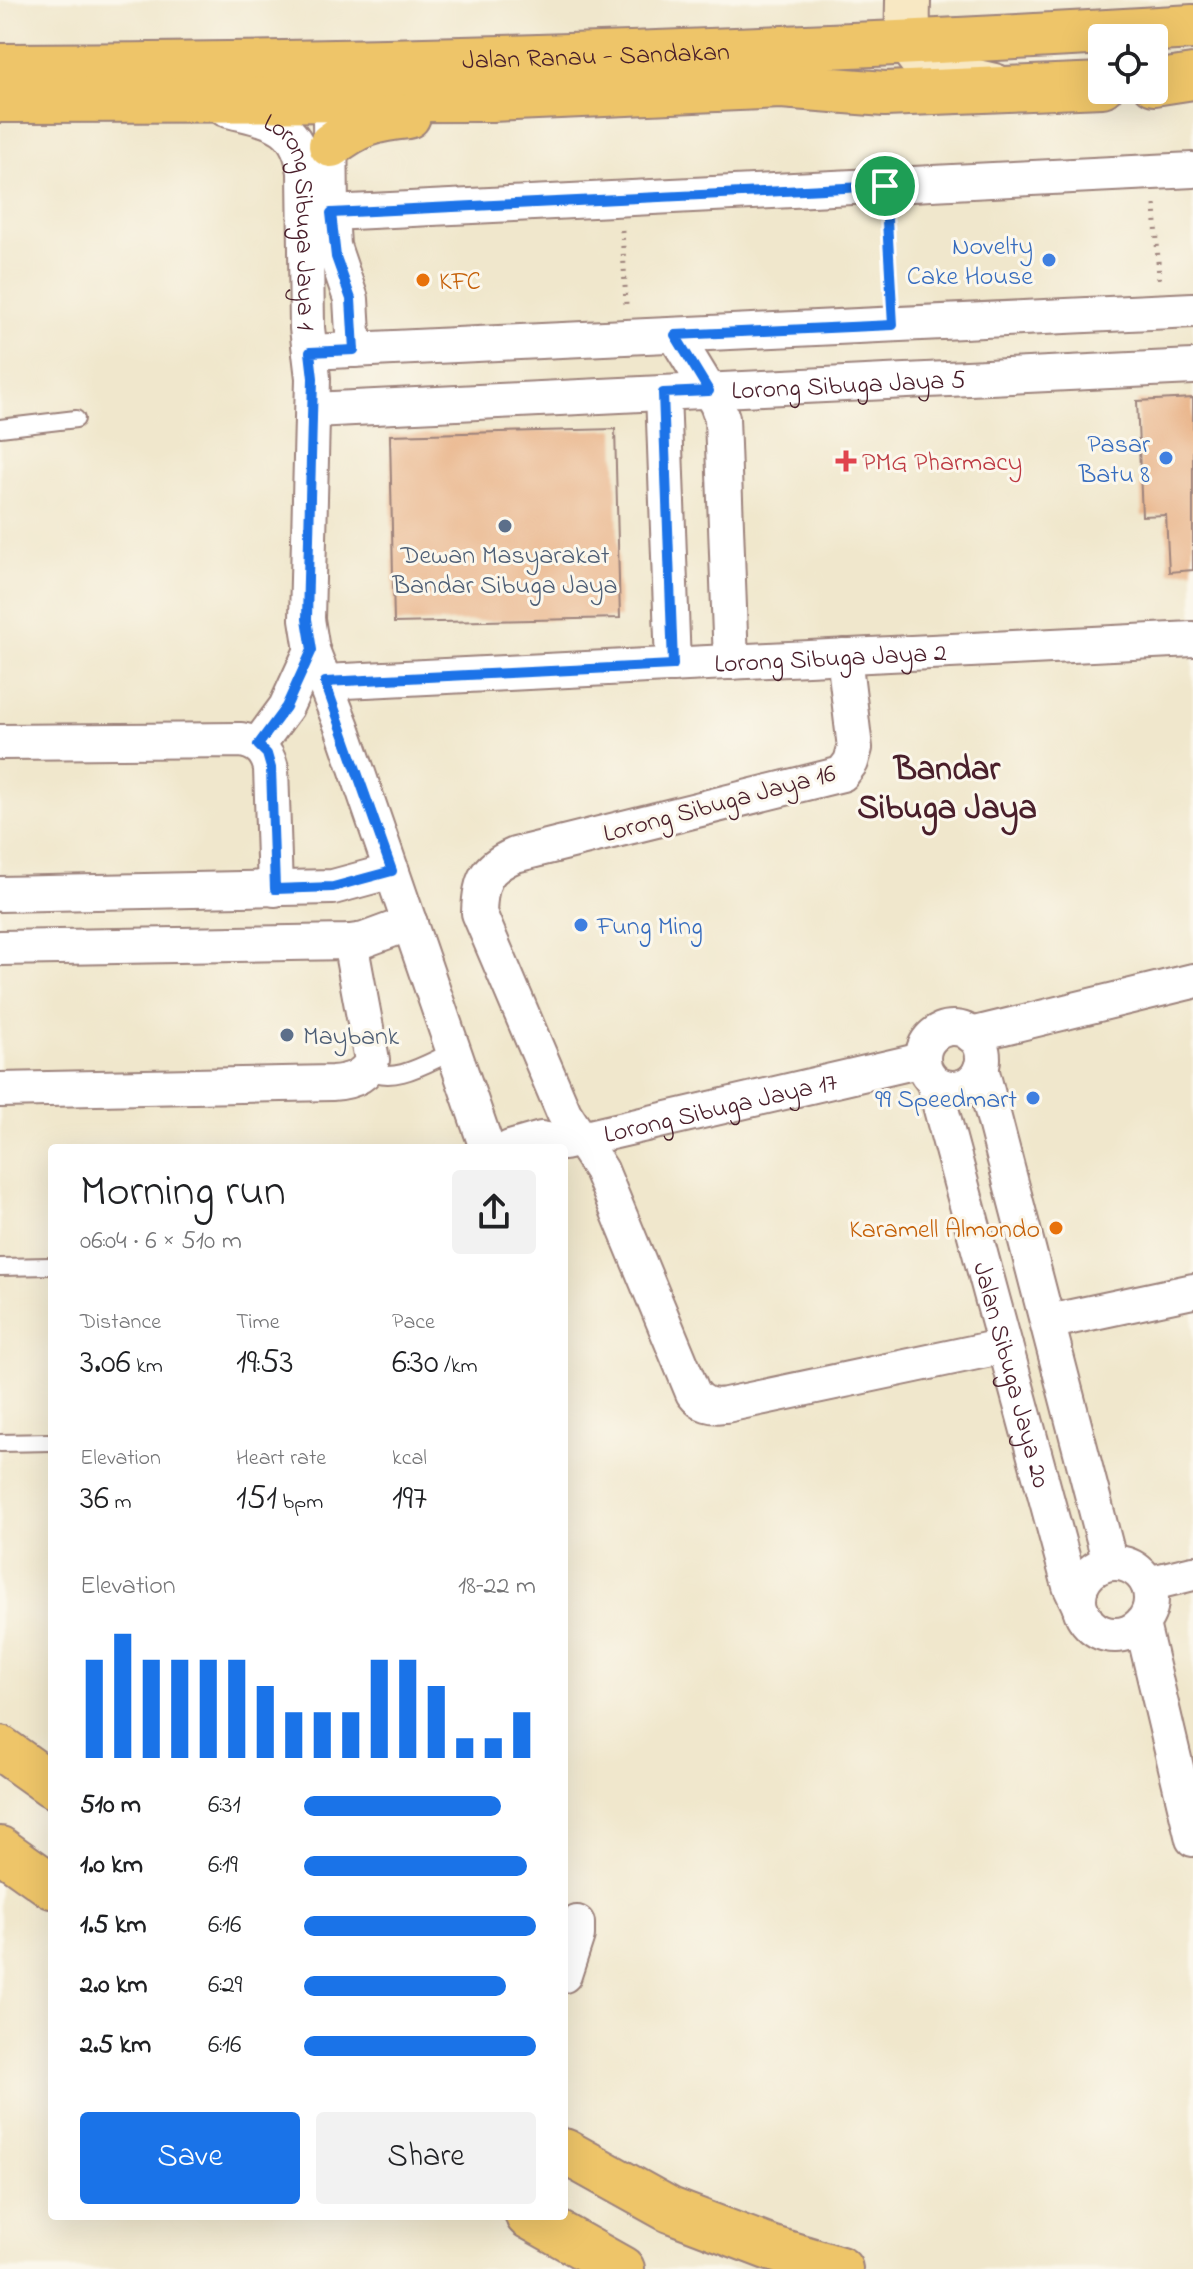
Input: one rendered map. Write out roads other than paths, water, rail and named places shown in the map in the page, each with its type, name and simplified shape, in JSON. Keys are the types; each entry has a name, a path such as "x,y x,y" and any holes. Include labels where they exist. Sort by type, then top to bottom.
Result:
{"main road":[{"name":"Jalan Ranau - Sandakan","path":"0,100 194,83 1193,27"},
{"name":"Jalan Ranau - Sandakan","path":"0,66 194,83"},
{"path":"1168,81 1193,77"},
{"path":"194,83 320,85 328,92 330,99"},
{"name":"Jalan Ranau - Sandakan","path":"330,99 492,99 781,86 885,94 1088,85"},
{"path":"331,145 352,129 369,122 446,114 492,99"},
{"path":"0,1748 48,1782"},
{"path":"0,1849 48,1883"},
{"path":"568,2153 670,2210 770,2248 840,2269"},
{"path":"539,2223 622,2269"}],"street":[{"path":"908,0 911,44 922,61 944,73 1000,88"},
{"name":"Lorong Sibuga Jaya 1","path":"194,83 283,128 296,139 302,154 305,172 307,328 313,410 307,619 312,650 486,1144"},
{"name":"Lorong Sibuga Jaya 1","path":"330,99 331,213 336,257 366,349 371,396 377,407"},
{"path":"331,213 1193,170"},
{"path":"310,352 1177,311"},
{"path":"675,335 722,418 731,662"},
{"name":"Lorong Sibuga Jaya 5","path":"313,410 1193,367"},
{"path":"663,393 673,665"},
{"name":"Lorong Sibuga Jaya 2","path":"325,682 1193,639"},
{"path":"258,745 286,707 312,650"},
{"name":"Lorong Sibuga Jaya 16","path":"568,1144 564,1113 479,913 480,892 486,875 498,863 515,855 842,774 851,762 855,748 844,656"},
{"path":"0,742 241,740 258,745 267,754 271,768 275,889"},
{"path":"0,894 333,887 392,871"},
{"path":"0,948 350,942 410,923"},
{"path":"0,1090 332,1083 363,1075 372,1060 350,942"},
{"path":"971,1035 1193,981"},
{"path":"953,1028 971,1035 982,1049 981,1068 977,1077 961,1088 951,1089 928,1072 927,1041 943,1029 953,1028"},
{"name":"Jalan Sibuga Jaya 20","path":"981,1068 1110,1563"},
{"name":"Lorong Sibuga Jaya 17","path":"524,1144 541,1139 568,1144 928,1072"},
{"name":"Jalan Sibuga Jaya 20","path":"928,1072 1070,1586 1085,1618"},
{"path":"568,1144 601,1170 693,1393 706,1405 726,1405 1005,1345 1025,1357 1049,1327 1193,1291"},
{"path":"1005,1345 1010,1310 1039,1289"},
{"path":"1110,1563 1133,1568 1148,1584 1151,1605 1142,1624 1122,1634 1101,1632 1085,1618 1079,1596 1089,1574 1110,1563"},
{"path":"1148,1584 1193,1573"},
{"path":"1142,1624 1182,1740 1193,1839"},
{"path":"568,1963 577,1935 577,1923"},
{"path":"539,2223 574,2262 576,2269"}],"lane":[{"path":"0,428 76,419"},
{"path":"368,1070 389,1076 454,1051"},
{"path":"0,1267 48,1266"},
{"path":"0,1443 48,1442"}],"place":[{"name":"Novelty Cake House","path":"1049,260"},
{"name":"KFC","path":"423,280"},
{"name":"Pasar Batu 8","path":"1166,458"},
{"name":"PMG Pharmacy","path":"846,461"},
{"name":"Dewan Masyarakat Bandar Sibuga Jaya","path":"505,526"},
{"name":"Fung Ming","path":"581,925"},
{"name":"Maybank","path":"287,1035"},
{"name":"99 Speedmart","path":"1033,1098"},
{"name":"Karamell Almondo","path":"1056,1228"}],"district":[{"name":"Bandar Sibuga Jaya","path":"947,786"}]}
